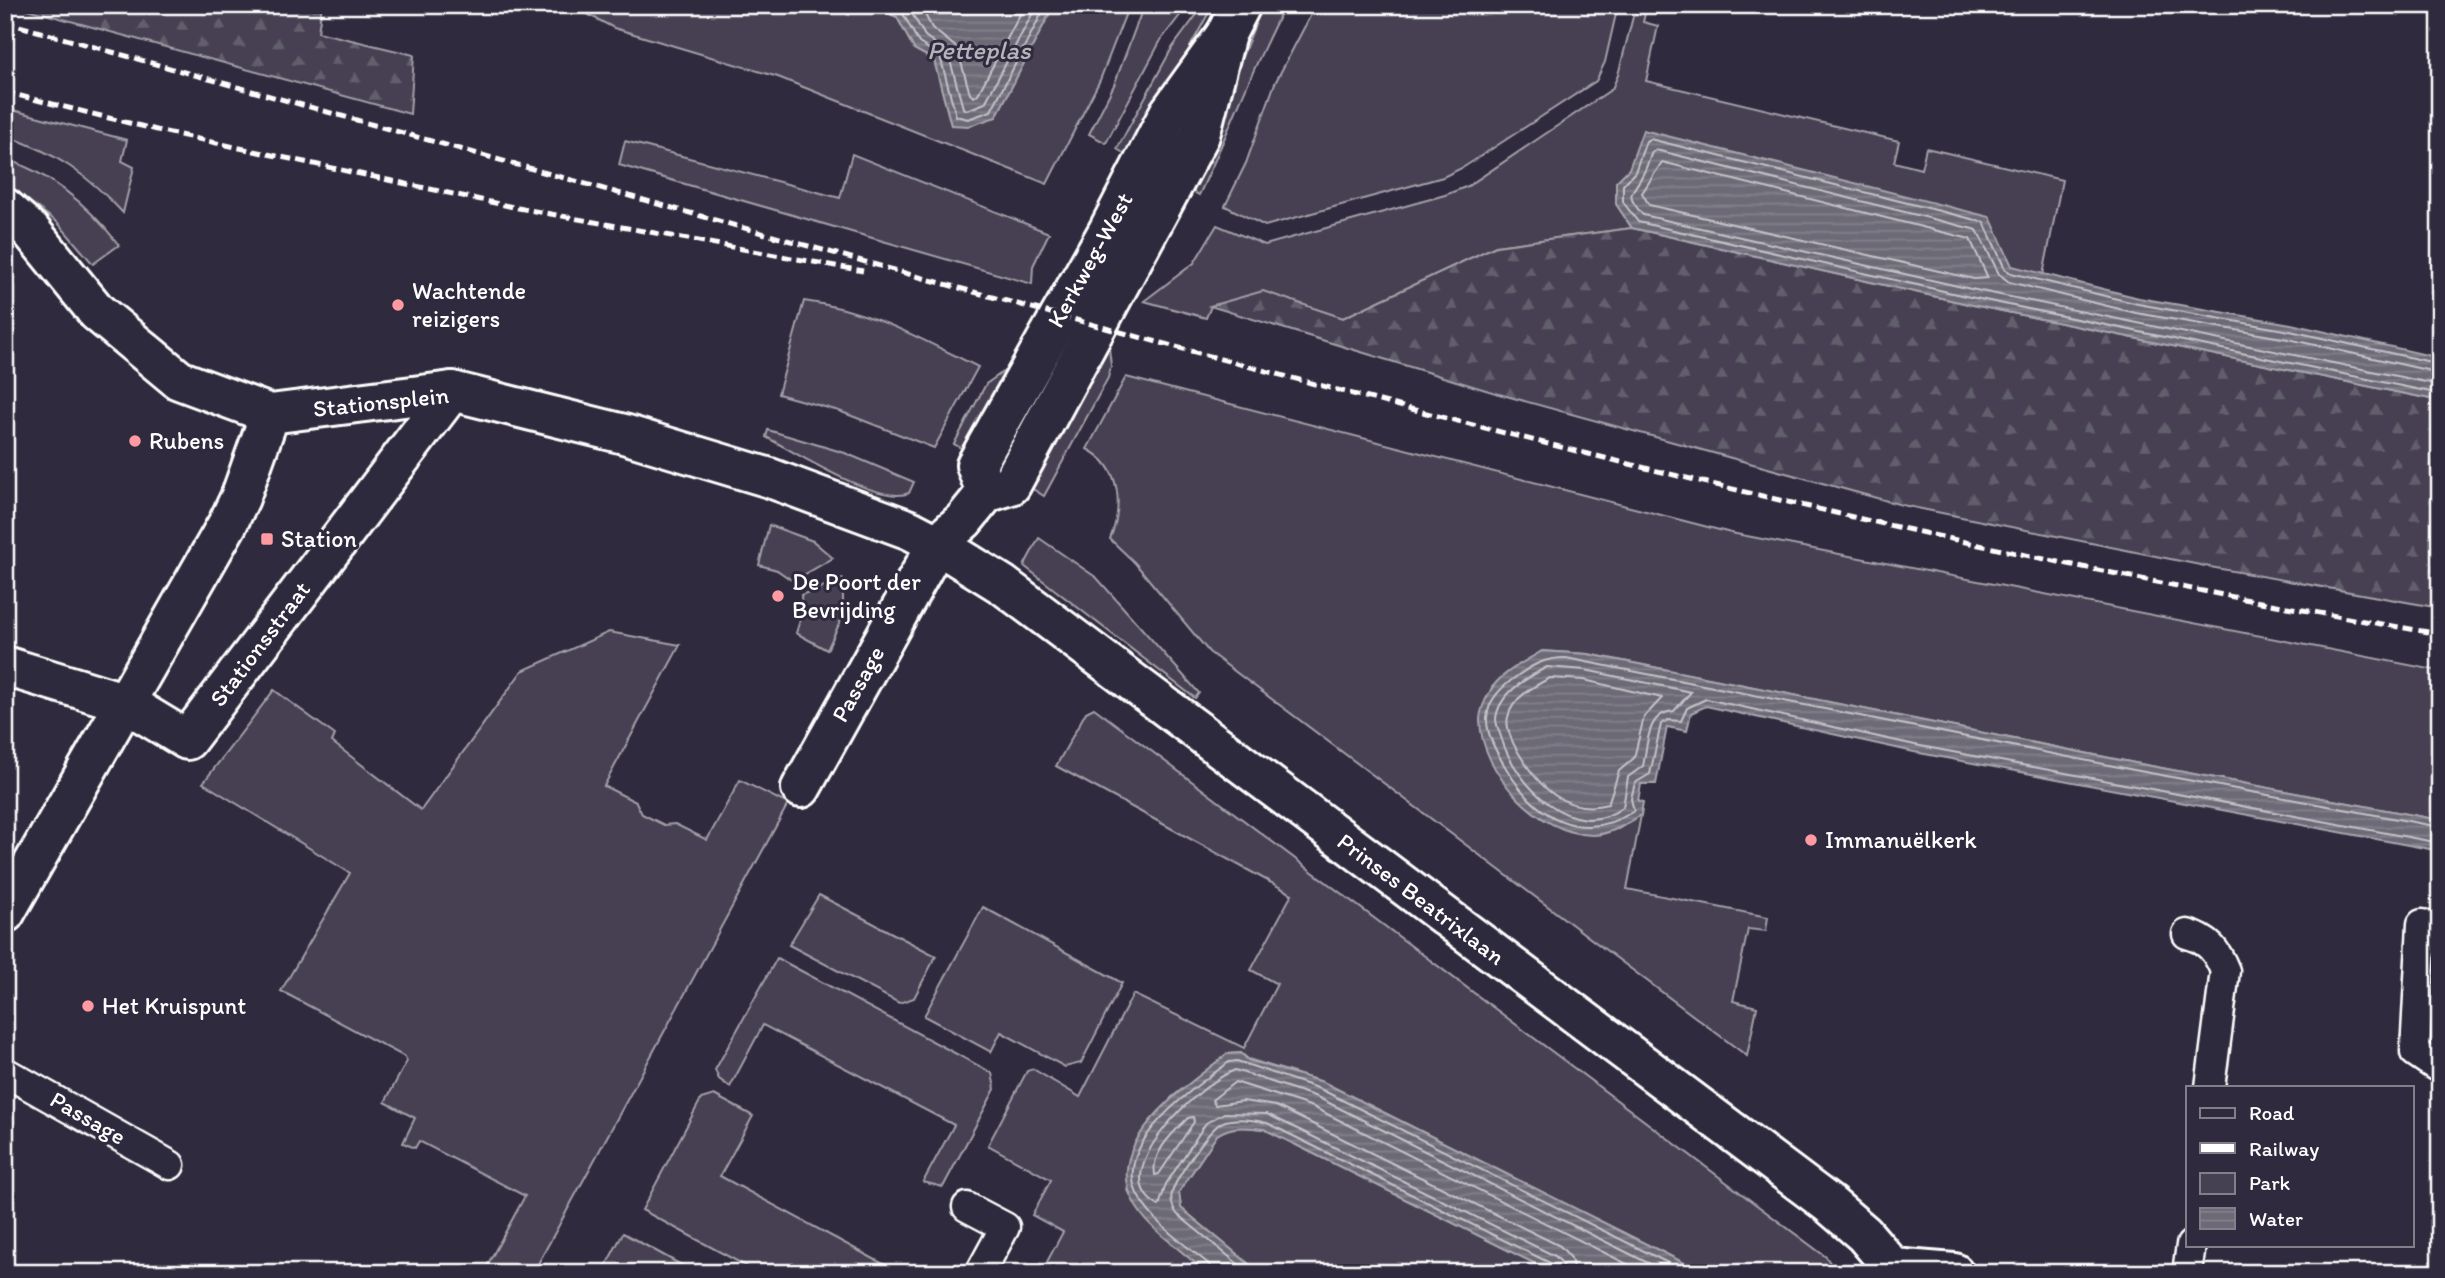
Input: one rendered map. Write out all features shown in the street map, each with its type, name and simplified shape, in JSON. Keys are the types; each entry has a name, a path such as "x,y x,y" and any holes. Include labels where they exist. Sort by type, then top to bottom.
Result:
{"street":[{"name":"Kerkweg-West","path":"937,544 964,520 986,493 1011,485 1173,190 1200,135 1234,20"},
{"name":"Stationsplein","path":"5,208 31,231 97,312 179,380 270,414 452,391 624,434 770,478 909,530 937,544"},
{"name":"Stationsstraat","path":"126,703 187,740 452,391"},
{"path":"5,913 229,523 270,414"},
{"name":"Passage","path":"801,788 937,544"},
{"name":"Prinses Beatrixlaan","path":"937,544 1014,593 1829,1204 1864,1234 1892,1270 1954,1273"},
{"path":"5,666 126,703"}],"lane":[{"path":"2423,924 2415,1052 2440,1069"},
{"path":"2188,934 2203,938 2218,953 2225,971 2210,1086"},
{"name":"Passage","path":"5,1072 170,1165"},
{"path":"967,1208 1005,1227 980,1273"},
{"path":"2187,1273 2191,1246"}],"green space":[{"path":"12,5 322,5 318,32 414,55 410,114"},
{"path":"570,5 831,5 849,15 854,5 871,5 897,17 914,49 934,60 951,125 996,117 1054,5 1129,5 1100,80 1047,184 778,77 614,28"},
{"path":"1144,5 1188,5 1161,40 1106,143 1089,134 1114,85"},
{"path":"1204,5 1213,5 1130,157 1117,149 1172,48"},
{"path":"1263,5 1285,5 1199,195 1189,189"},
{"path":"1316,5 1618,5 1605,62 1596,81 1464,167 1443,177 1265,226 1225,206 1246,163 1275,83"},
{"path":"1636,5 1647,5 1643,22 1658,26 1646,81 1899,141 1894,162 1921,169 1926,148 2062,180 2043,275 1629,169 1616,182 1616,204 1632,228 1496,246 1343,318 1263,292 1211,306 1206,318 1144,301 1194,263 1217,225 1265,245 1445,195 1468,186 1612,89"},
{"path":"5,108 127,140 122,161 134,167 123,213 97,187 70,166 39,149 5,136"},
{"path":"625,141 840,198 852,154 1049,233 1033,266 1032,284 619,165"},
{"path":"5,159 39,173 69,193 95,217 119,245 93,264 58,223 5,183"},
{"path":"1632,228 1968,304 2440,401 2440,608 2210,567 1902,505 1499,394 1210,306 1263,291 1343,318 1496,246"},
{"path":"804,301 873,318 978,367 934,448 839,411 778,394"},
{"path":"1108,338 1111,366 1108,378 1044,496 1028,486"},
{"path":"1010,367 970,453 954,444 986,384"},
{"path":"1126,377 1731,533 2440,671 2440,820 2135,763 1588,654 1542,651 1492,687 1480,719 1491,757 1618,829 1641,815 1627,889 1768,917 1766,931 1748,929 1733,1001 1757,1007 1747,1056 1209,652 1135,563 1110,539 1118,501 1113,477 1099,457 1087,449"},
{"path":"768,430 845,453 914,482 909,493 895,495 858,485 766,437"},
{"path":"769,525 813,541 833,558 793,581 777,570 759,565"},
{"path":"1039,538 1097,578 1199,693 1195,698 1024,566"},
{"path":"843,579 843,616 827,650 796,633 802,614 801,595"},
{"path":"609,632 680,645 604,786 636,802 642,814 664,825 675,824 707,840 740,780 788,804 533,1273 483,1273 525,1196 419,1141 415,1148 403,1143 415,1118 385,1102 407,1061 405,1057 281,991 350,873 203,783 274,690 335,735 332,742 421,810 522,671"},
{"path":"1094,708 1826,1257 1837,1273 1704,1273 1323,1082 1248,1059 1241,1053 1227,1054 1171,1098 1128,1190 1153,1226 1209,1273 1041,1273 1063,1232 1032,1215 1051,1180 988,1145 1027,1071 1033,1069 1080,1097 1133,994 1244,1048 1277,984 1251,970 1292,894 1056,766 1086,712"},
{"path":"819,895 936,956 914,998 899,1003 789,945"},
{"path":"983,907 1122,983 1081,1063 1065,1067 1001,1032 991,1052 924,1016"},
{"path":"777,958 992,1073 995,1089 943,1187 923,1182 954,1125 763,1025 730,1087 719,1079 715,1070"},
{"path":"714,1095 753,1116 720,1176 900,1273 759,1273 642,1210 701,1099"},
{"path":"1226,1129 1264,1129 1554,1273 1260,1273 1181,1208 1179,1192 1217,1135"},
{"path":"623,1233 696,1273 602,1273"}],"water":[{"name":"Petteplas","path":"871,5 1054,5 996,117 969,126 951,125 934,60 914,49 897,17"},
{"path":"1643,130 1990,217 2012,266 2139,298 2291,324 2440,358 2440,401 1968,304 1632,228 1616,204 1616,182 1629,169"},
{"path":"1542,651 1588,654 2135,763 2440,820 2440,851 1914,752 1706,706 1691,713 1687,731 1667,727 1656,784 1641,784 1638,801 1643,802 1641,815 1605,833 1592,835 1572,832 1552,824 1516,797 1490,760 1483,740 1481,713 1495,684 1514,668"},
{"path":"1241,1053 1248,1060 1323,1082 1704,1273 1554,1273 1264,1129 1246,1127 1234,1128 1217,1135 1179,1192 1181,1208 1260,1273 1223,1274 1206,1271 1164,1237 1138,1210 1127,1184 1129,1159 1139,1136 1157,1113 1179,1092 1227,1054"}],"railway":[{"path":"5,22 905,273 1476,426 1859,518 2052,561 2440,634"},
{"path":"5,92 161,131 518,208 863,271"}],"place":[{"name":"Wachtende reizigers","path":"398,305"},
{"name":"Rubens","path":"135,441"},
{"name":"Station","path":"267,539"},
{"name":"De Poort der Bevrijding","path":"778,596"},
{"name":"Immanuëlkerk","path":"1811,840"},
{"name":"Het Kruispunt","path":"88,1006"}]}
